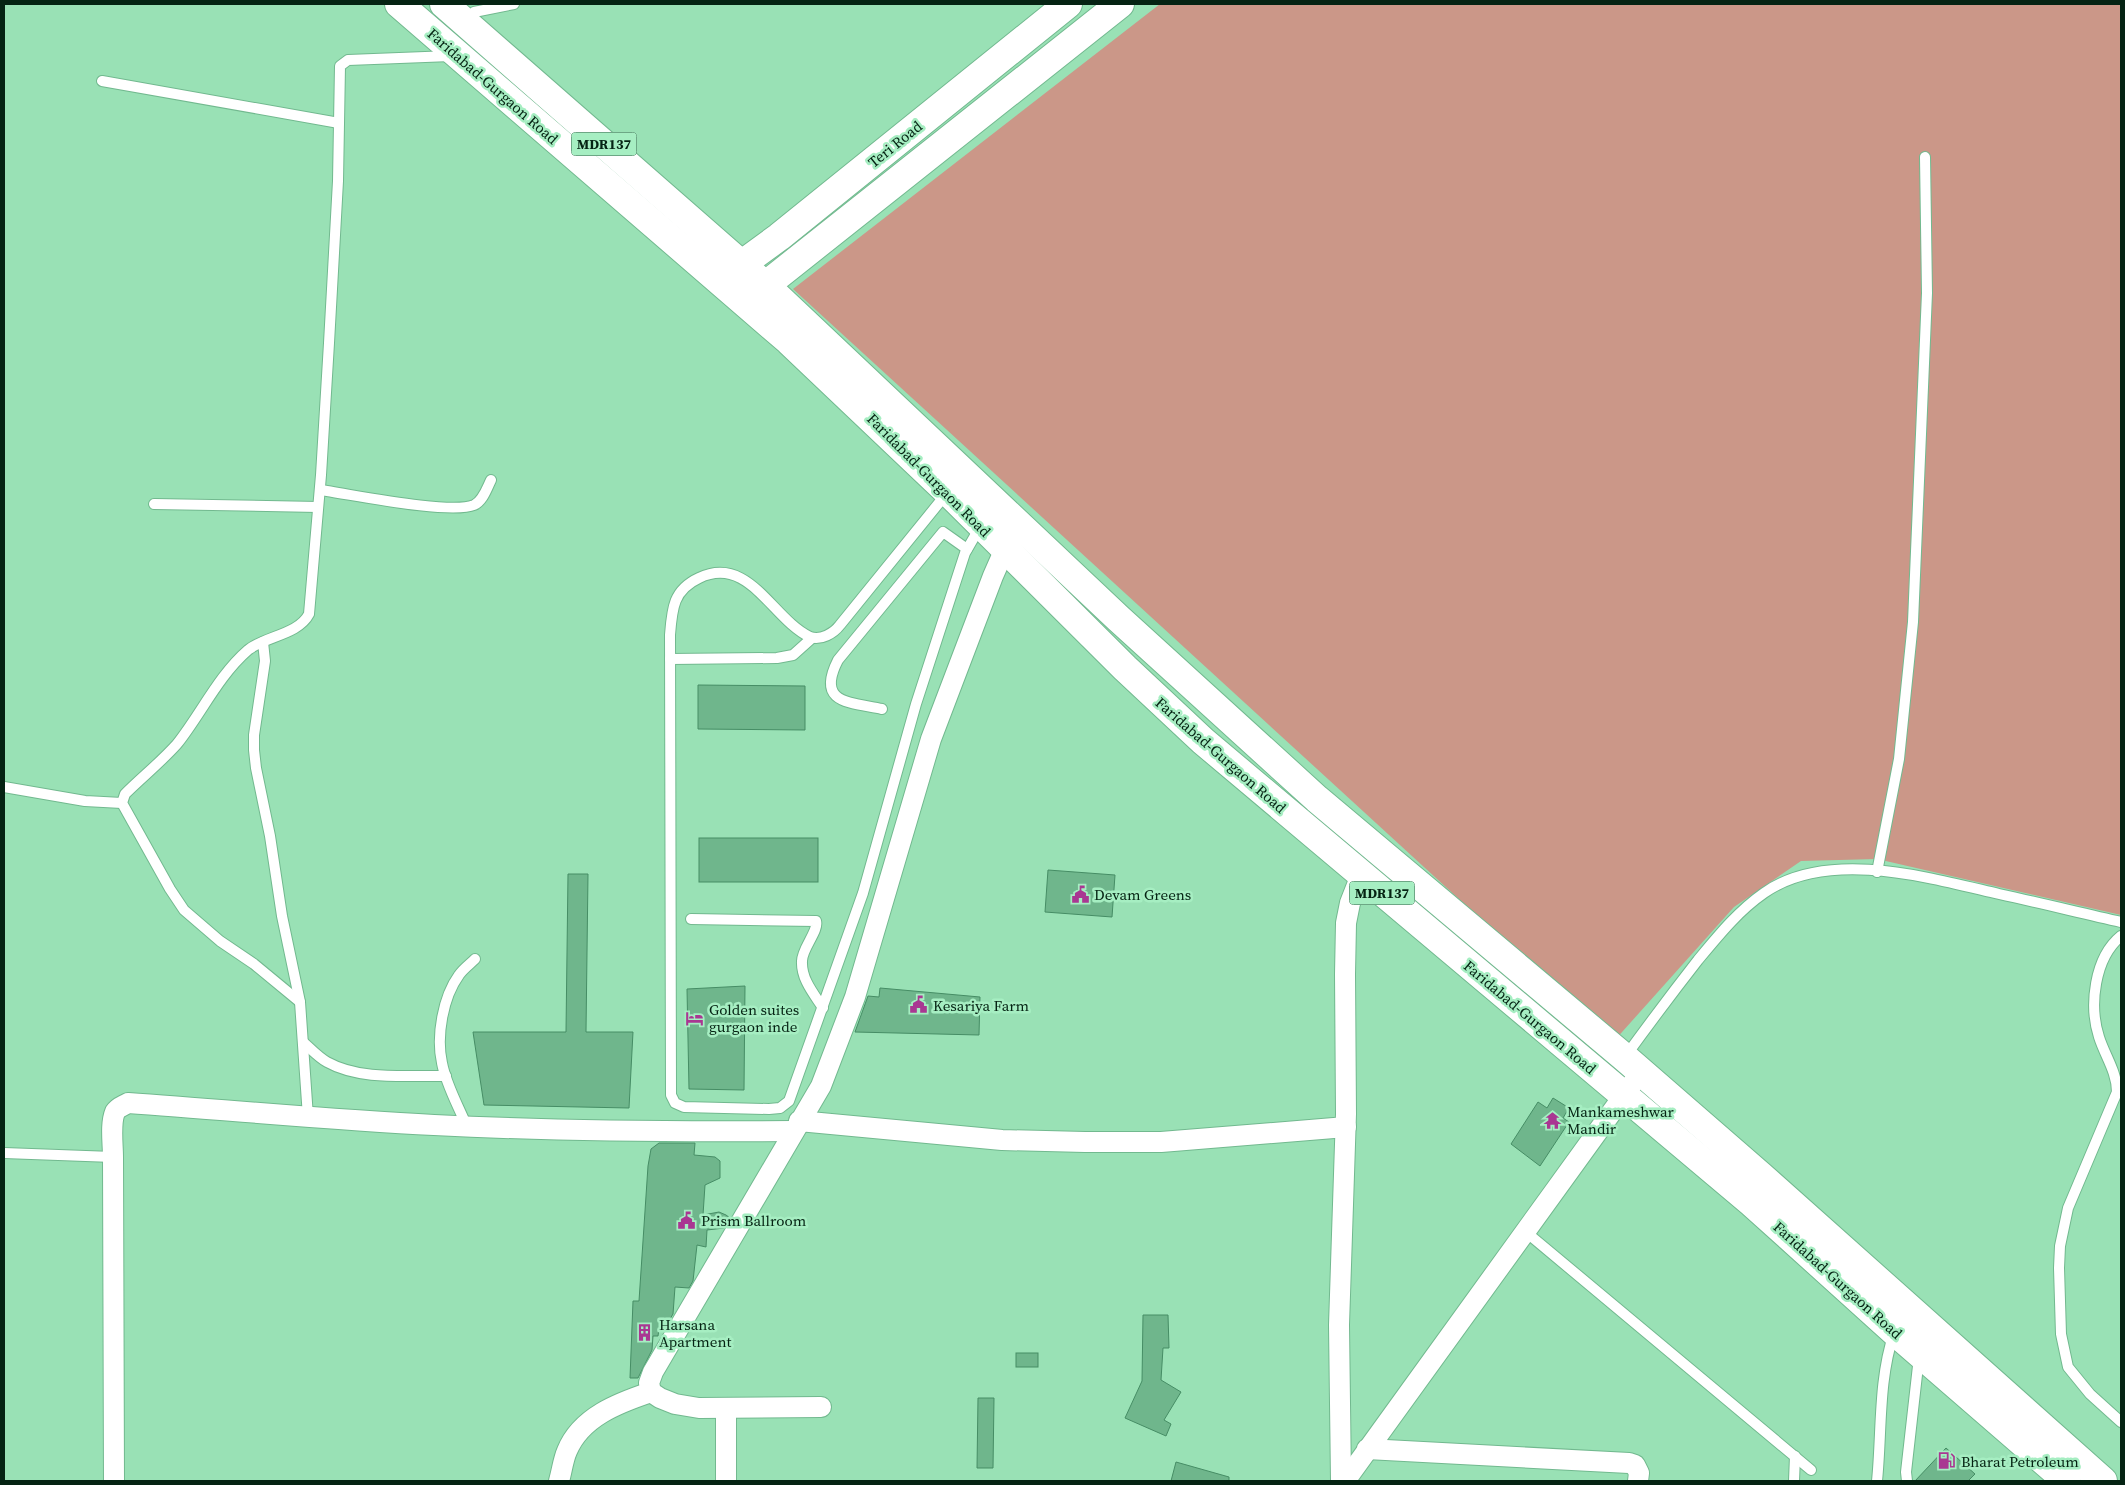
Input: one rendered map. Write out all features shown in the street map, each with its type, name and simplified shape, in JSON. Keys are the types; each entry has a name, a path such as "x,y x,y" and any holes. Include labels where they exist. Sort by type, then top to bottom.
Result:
{"main road":[{"name":"Faridabad-Gurgaon Road","path":"398,4 745,302 840,388 948,492 974,538 1004,550 1203,741 1752,1203 1919,1354 2067,1481"},
{"name":"Faridabad-Gurgaon Road","path":"444,4 474,15 1217,709 1317,799 1761,1176 2103,1481"},
{"name":"Teri Road","path":"719,280 779,237 1068,4"},
{"path":"745,302 1120,4"}],"street":[{"path":"821,1407 699,1408 675,1404 660,1398 651,1392 649,1382 653,1372 726,1252 796,1126 821,1086 855,997 931,739 1004,550"},
{"path":"1343,1481 1339,1325 1346,1128 1346,922 1350,903 1361,875"},
{"path":"1343,1481 1625,1096 1632,1065"},
{"path":"114,1481 113,1157 115,1112 119,1107 128,1104 467,1127 657,1133 796,1126 1002,1140 1086,1142 1161,1142 1346,1128"},
{"path":"559,1481 567,1452 577,1433 587,1423 623,1402 651,1392"},
{"path":"726,1408 726,1481"},
{"path":"1367,1449 1629,1463 1635,1465 1638,1481"}],"lane":[{"path":"474,15 514,4"},
{"path":"300,1002 269,976 220,941 184,910 170,889 122,803 125,794 176,745 230,667 250,649 299,626 306,620 309,614 320,490 336,223 340,66 348,60 458,56"},
{"path":"102,81 338,123"},
{"path":"1877,872 1899,759 1912,622 1927,293 1926,157"},
{"path":"320,490 423,505 460,507 476,504 483,496 491,480"},
{"path":"670,659 777,658 793,655 812,638 825,637 837,629 948,492"},
{"path":"154,504 318,507"},
{"path":"812,638 793,624 746,580 734,574 705,575 689,583 680,592 672,609 670,659 671,1095 675,1103 684,1107 780,1108 789,1101 863,893 916,704 974,538 943,532 838,660 829,684 832,695 841,701 882,708"},
{"path":"263,642 265,661 254,735 256,768 266,806 282,916 300,1002 308,1117"},
{"path":"4,787 85,801 122,803"},
{"path":"1632,1065 1676,988 1723,930 1764,893 1783,882 1807,873 1859,870 1917,876 2121,922"},
{"path":"691,919 816,921 816,929 804,950 802,962 803,975 823,1008"},
{"path":"2121,936 2105,957 2097,980 2094,1005 2098,1034 2113,1070 2117,1092 2068,1208 2060,1246 2059,1268 2061,1334 2068,1367 2090,1394 2121,1422"},
{"path":"467,1127 446,1076 440,1047 443,1018 450,991 460,974 475,959"},
{"path":"303,1042 327,1062 348,1070 373,1075 446,1076"},
{"path":"4,1153 113,1157"},
{"path":"1526,1232 1811,1470"},
{"path":"1877,1481 1884,1380 1888,1350 1895,1332"},
{"path":"1907,1481 1906,1472 1919,1354"},
{"path":"1794,1481 1795,1456"}],"shaded area":[{"path":"1160,4 2121,4 2121,915 1877,859 1801,861 1734,907 1614,1041 793,289"}],"building":[{"path":"698,685 805,686 805,730 698,729"},
{"path":"699,838 818,838 818,882 699,882"},
{"name":"Devam Greens","path":"1048,870 1115,875 1112,917 1045,912"},
{"path":"568,874 588,874 586,1032 633,1032 629,1108 484,1105 473,1032 566,1032"},
{"path":"745,986 744,1090 689,1089 687,989"},
{"name":"Kesariya Farm","path":"880,988 980,997 979,1035 855,1032 868,996 879,997"},
{"path":"1553,1098 1569,1108 1563,1118 1569,1122 1540,1166 1511,1144 1538,1102 1547,1108"},
{"name":"Prism Ballroom","path":"659,1143 695,1143 694,1155 715,1157 720,1161 720,1178 705,1185 703,1215 719,1212 730,1218 724,1228 707,1230 706,1247 697,1245 693,1281 689,1288 675,1287 673,1314 664,1329 659,1329 658,1336 653,1336 652,1350 638,1378 630,1378 633,1301 639,1301 648,1166 651,1149"},
{"path":"1143,1315 1168,1315 1169,1348 1163,1348 1161,1380 1181,1392 1164,1420 1171,1424 1166,1436 1125,1418 1142,1381"},
{"path":"1016,1353 1038,1353 1038,1367 1016,1367"},
{"path":"978,1398 994,1398 993,1468 977,1468"},
{"name":"Bharat Petroleum","path":"1946,1448 1975,1474 1968,1481 1915,1481"},
{"path":"1176,1462 1229,1477 1229,1481 1171,1481"}],"place":[{"name":"Devam Greens","path":"1080,894"},
{"name":"Kesariya Farm","path":"919,1005"},
{"name":"Golden suites gurgaon inde","path":"695,1018"},
{"name":"Mankameshwar Mandir","path":"1553,1120"},
{"name":"Prism Ballroom","path":"687,1220"},
{"name":"Harsana Apartment","path":"645,1333"},
{"name":"Bharat Petroleum","path":"1947,1461"}]}
